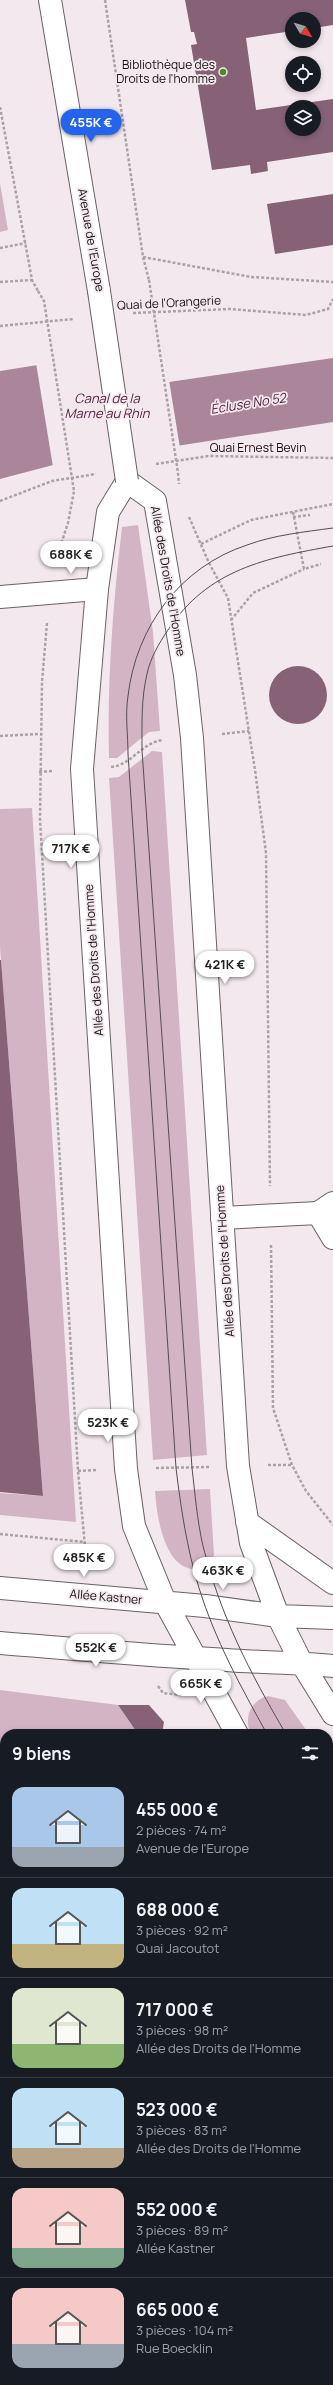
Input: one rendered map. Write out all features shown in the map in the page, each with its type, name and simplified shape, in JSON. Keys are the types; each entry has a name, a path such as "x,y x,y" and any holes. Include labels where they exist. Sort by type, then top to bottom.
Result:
{"main road":[{"name":"Avenue de l'Europe","path":"50,0 99,291 127,482"},
{"name":"Allée des Droits de l'Homme","path":"234,1729 165,1602 134,1526 126,1469 82,769 96,588 108,512 127,482 154,501 185,675 192,738 238,1466 247,1522 251,1543 278,1616 301,1662 333,1714"},
{"path":"0,597 50,594 96,588"},
{"path":"222,1218 271,1215 325,1208 333,1238"},
{"path":"247,1522 333,1583"},
{"name":"Allée Kastner","path":"0,1588 165,1602 278,1616 333,1618"},
{"path":"0,1642 195,1658 301,1662 333,1666"}],"path":[{"path":"105,0 143,257 149,280 178,473"},
{"path":"0,107 32,280 44,302 74,491 68,523 56,562"},
{"path":"0,248 26,243"},
{"path":"143,257 251,277 333,282"},
{"path":"0,282 32,280"},
{"name":"Quai de l'Orangerie","path":"126,314 164,310 230,309 306,316 328,309 333,299"},
{"path":"0,326 79,318"},
{"name":"Quai Ernest Bevin","path":"184,460 208,456 333,458"},
{"path":"0,501 52,481"},
{"path":"201,544 251,520 333,504"},
{"path":"186,510 228,598 266,853 273,1408 292,1465 306,1491 333,1525"},
{"path":"293,512 304,570"},
{"path":"294,517 310,515"},
{"path":"231,621 253,593 304,570 322,564"},
{"path":"50,594 42,682 39,772 40,819 49,995 78,1471 292,1465"},
{"path":"39,772 121,766 154,741 249,731"},
{"path":"0,736 40,734"},
{"path":"0,1534 85,1542"}],"shaded area":[{"path":"0,183 8,230 0,232"},
{"path":"138,525 153,632 160,731 149,732 117,758 109,758 111,642 122,527"},
{"path":"152,751 162,752 207,1455 153,1460 109,778 119,777"},
{"path":"32,808 76,1522 0,1515 0,1493 43,1496 0,947 0,809"},
{"path":"210,1489 214,1555 205,1568 191,1569 181,1564 172,1556 166,1544 158,1516 155,1491"},
{"path":"0,1690 118,1705 135,1729 0,1729"},
{"path":"268,1696 285,1700 305,1729 249,1729 248,1716 250,1710 257,1701"}],"water":[{"name":"Canal de la Marne au Rhin","path":"163,345 169,382 333,358 333,422 53,465 0,479 0,371"}],"pier":[{"path":"163,343 180,448 53,467 36,363"}],"building":[{"name":"Bibliothèque des Droits de l'homme","path":"185,0 333,0 333,25 321,27 321,12 285,12 285,32 246,38 256,110 285,106 285,136 321,136 321,101 333,99 333,152 267,162 268,171 251,174 250,165 212,170 191,45 197,44 194,32 191,32"},
{"path":"333,194 333,245 275,254 267,204"},
{"path":"292,666 304,666 319,674 327,689 327,701 319,716 304,724 292,724 277,716 269,701 269,689 277,674"},
{"path":"1,960 43,1496 0,1492"},
{"path":"118,1705 149,1705 164,1722 163,1729 135,1729"}],"tram line":[{"path":"264,1729 229,1663 205,1607 191,1559 180,1499 176,1468 128,754 127,710 133,671 141,646 165,603 182,584 201,568 223,555 247,545 278,536 333,528"},
{"path":"283,1729 248,1666 227,1620 210,1572 203,1546 198,1516 192,1468 142,750 142,712 147,674 155,651 161,640 184,609 201,593 220,580 240,570 262,562 333,546"}],"place":[{"name":"Bibliothèque des Droits de l'homme","path":"223,72"}],"water label":[{"name":"Écluse No 52","path":"248,403"}]}
